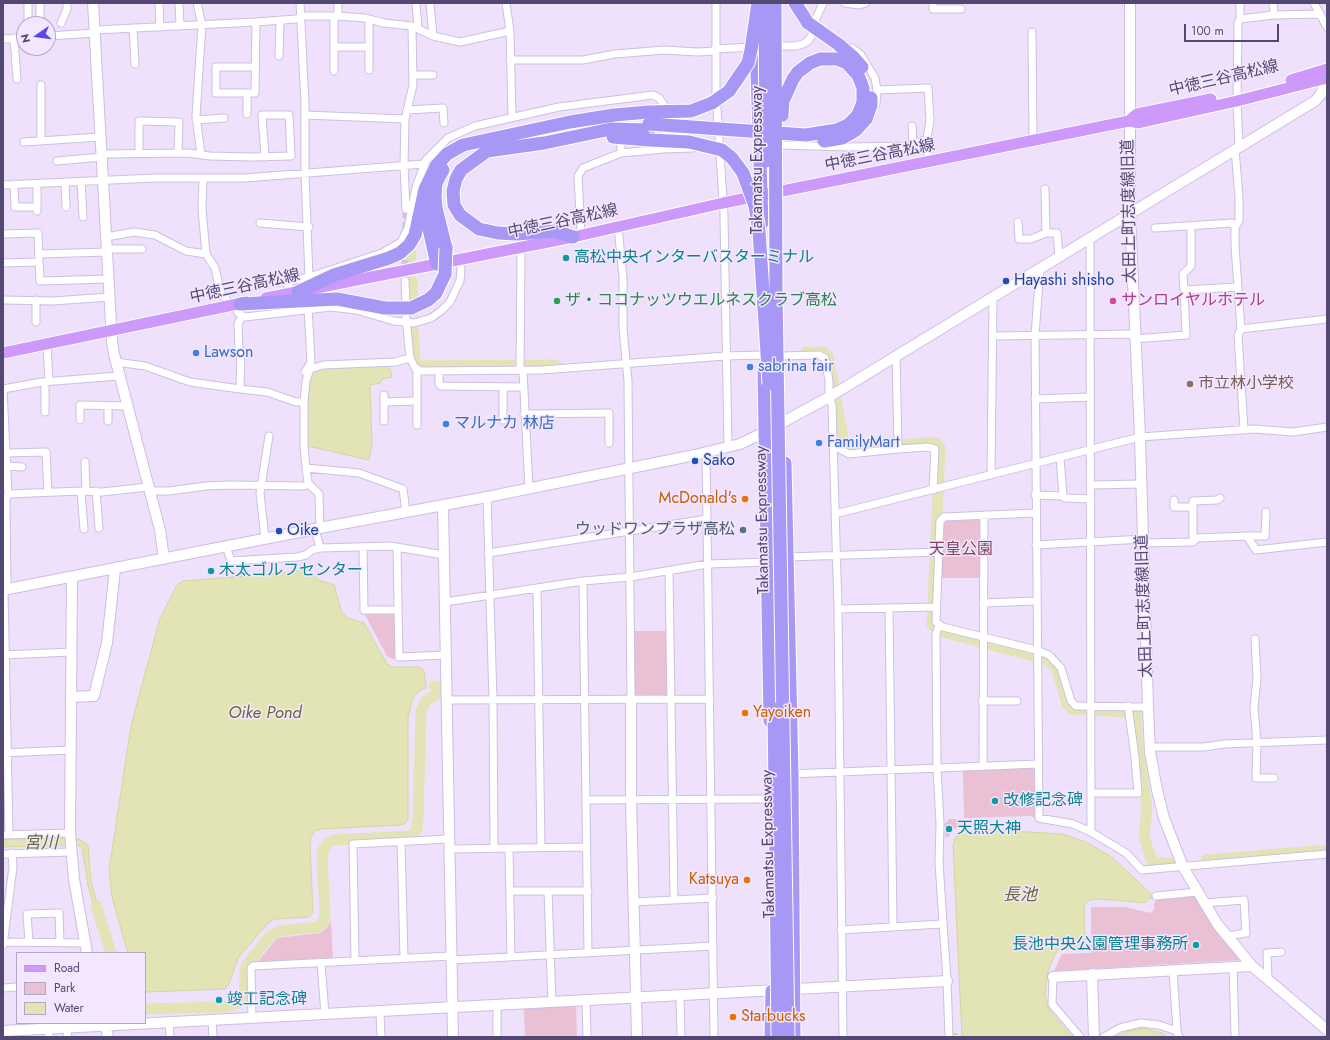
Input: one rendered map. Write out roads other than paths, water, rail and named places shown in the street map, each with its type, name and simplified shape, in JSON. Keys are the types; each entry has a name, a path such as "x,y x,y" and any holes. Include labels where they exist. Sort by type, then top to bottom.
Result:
{"highway":[{"path":"757,3 756,47 761,196 771,774 771,1037"},
{"path":"649,126 712,103 729,91 748,63 757,3"},
{"name":"Takamatsu Expressway","path":"765,3 778,1037"},
{"name":"Takamatsu Expressway","path":"775,3 776,300 788,1037"},
{"path":"778,3 782,356 792,774 795,990 794,1037"},
{"path":"649,126 806,142 826,142 842,138 856,130 866,119 871,105 872,88 865,71 854,58 808,23 795,3"},
{"path":"236,308 338,299 385,308 411,308 428,300 436,293 446,248 436,208 436,183 440,173 457,155 470,150 488,151 587,135 611,129 649,126 806,135 830,132 848,125 858,115 863,102 863,88 858,74 847,63 837,59 820,59 804,66 793,79 783,101 782,117 775,130"},
{"path":"293,293 334,275 389,258 400,253 409,245 415,235 422,199 429,179 436,166 447,154 463,145 614,114 689,142 722,150 732,158 743,173 753,200 759,231 769,384"},
{"path":"488,151 461,170 456,179 453,191 454,204 460,215 479,228 498,233 518,234 555,231 577,236"},
{"path":"422,199 441,269"}],"main road":[{"name":"中徳三谷高松線","path":"1237,98 1327,69"},
{"name":"中徳三谷高松線","path":"3,353 236,308 293,293 441,269 459,260 577,236 723,203 929,163 1129,121 1137,114 1237,98 1327,78"}],"street":[{"path":"28,3 28,16"},
{"path":"40,3 40,16"},
{"path":"61,23 67,9 67,3"},
{"path":"93,3 111,331 119,376 160,530 164,559"},
{"path":"159,3 160,27"},
{"path":"179,3 180,26"},
{"path":"198,3 202,25 196,120 201,155"},
{"path":"300,3 305,115 305,170 309,277"},
{"path":"334,70 336,16 339,3"},
{"path":"406,209 404,165 405,119 413,85 416,3"},
{"path":"430,3 433,36"},
{"path":"506,3 510,31 512,117"},
{"path":"716,3 715,50 723,203 728,447"},
{"path":"510,60 582,60 615,54 664,50 698,52 756,47 795,46 808,41 812,35 815,21 823,3"},
{"path":"845,3 864,5 866,3"},
{"path":"933,3 933,9 952,6 961,10"},
{"name":"太田上町志度線旧道","path":"1130,3 1130,215 1134,337 1140,437 1150,747 1157,790 1164,818 1183,866 1197,892 1218,924 1252,966 1327,1030"},
{"path":"1240,3 1240,19 1238,23 1237,98 1239,220 1235,227 1235,246 1241,329 1238,336 1244,430"},
{"path":"1274,3 1274,15"},
{"path":"1314,3 1327,27"},
{"path":"1240,19 1274,15 1320,14"},
{"path":"56,35 134,28 256,22 300,17 336,16 369,19 384,23 415,27 433,36 460,42 510,31"},
{"path":"369,19 369,70"},
{"path":"280,20 280,56"},
{"path":"815,21 861,55 874,78 877,90 872,113 862,129 853,136 830,146"},
{"path":"255,67 216,67 216,93 255,93 256,22"},
{"path":"134,28 136,64"},
{"path":"1032,32 1033,141"},
{"path":"3,39 14,38 17,79"},
{"path":"334,47 369,47"},
{"path":"413,75 433,75"},
{"path":"3,590 116,569 317,528 443,506 728,447 765,432 833,394 993,296 1130,215 1315,101 1322,94 1327,78"},
{"path":"41,85 41,141"},
{"path":"877,90 928,88 930,120 927,138 929,163"},
{"path":"247,93 247,114"},
{"path":"293,293 288,285 291,281 309,277 382,253 401,242 408,228 416,187 423,164 440,145 456,133 475,126 559,106 617,103 653,95 662,101 664,105 664,149"},
{"path":"407,110 443,108 444,123"},
{"path":"57,161 68,163 101,156 139,153 178,153 265,157 291,156 290,115 262,115 265,157"},
{"path":"305,115 405,119"},
{"path":"196,120 224,118"},
{"path":"139,153 139,121 179,122 178,153"},
{"path":"912,126 913,144"},
{"path":"24,142 100,138"},
{"path":"779,146 830,146 850,148 913,144 927,138"},
{"path":"621,145 621,153"},
{"path":"577,236 578,176 583,168 621,153 664,149 720,148"},
{"path":"3,185 82,182 103,179 245,178 305,170 423,164"},
{"path":"203,178 202,209 206,254 215,268 221,295 236,308 239,349 241,352 240,388"},
{"path":"82,182 83,217"},
{"path":"65,183 66,208"},
{"path":"14,184 15,207 37,209 37,184"},
{"path":"1045,189 1046,233"},
{"path":"1018,222 1019,239 1031,239 1046,233 1057,233 1059,257"},
{"path":"260,223 308,227"},
{"path":"1155,228 1191,227 1232,223 1235,227"},
{"path":"618,227 623,277 623,329 627,361 631,800 637,1037"},
{"path":"993,336 1089,334 1134,337 1186,335 1183,274 1192,266 1191,227"},
{"path":"106,237 134,232 155,235 186,250 206,254"},
{"path":"3,234 38,233 40,281 109,279"},
{"path":"1090,239 1089,334 1092,832"},
{"path":"518,248 521,256 520,368 529,489"},
{"path":"3,263 107,250 142,249"},
{"path":"236,308 331,307 356,310 414,323 431,318 450,302 460,281 462,270 459,260"},
{"path":"1040,269 1035,335 1036,654 1039,818 1073,824 1092,832 1126,853 1142,870 1327,854"},
{"path":"404,281 406,303"},
{"path":"1184,290 1238,287"},
{"path":"992,475 993,296"},
{"path":"3,300 110,297"},
{"path":"36,300 36,322"},
{"path":"305,392 304,377 311,362 308,308"},
{"path":"1241,329 1327,319"},
{"path":"406,320 410,358 417,370 417,425"},
{"path":"45,412 48,344"},
{"path":"417,370 439,371 520,368 725,354 764,356"},
{"path":"782,356 820,355 825,358 833,394 832,405 838,609 843,1037"},
{"path":"896,355 898,447"},
{"path":"320,548 317,528 319,494 308,483 304,447 304,402 310,369 316,366 395,362 410,358"},
{"path":"116,362 145,366 190,382 267,392 296,402 304,402"},
{"path":"439,371 439,384 441,386 522,387"},
{"path":"70,835 6,835 3,590 7,582 6,453 4,436 3,389 18,385 47,381 119,376"},
{"path":"503,387 503,420"},
{"path":"1035,399 1090,397"},
{"path":"384,421 384,398 416,400"},
{"path":"80,420 80,405 108,407 127,406"},
{"path":"108,407 108,421"},
{"path":"524,414 609,413 609,443"},
{"path":"835,514 1140,437 1244,430 1293,432 1327,427"},
{"path":"265,539 260,500 270,436"},
{"path":"834,446 849,454 898,447 927,447 935,449 937,489"},
{"path":"6,453 46,452 48,492"},
{"path":"706,452 712,800 714,1037"},
{"path":"1060,457 1063,496"},
{"path":"84,529 85,462"},
{"path":"6,466 22,466"},
{"path":"306,468 359,473 403,488 406,512"},
{"path":"6,498 48,492 148,489 169,491 206,486 304,486 308,485 308,483"},
{"path":"1091,484 1141,484"},
{"path":"96,491 99,528"},
{"path":"1035,495 1091,499"},
{"path":"487,497 493,700 494,848"},
{"path":"1193,542 1193,501 1217,500 1220,498"},
{"path":"1174,500 1174,507 1193,507"},
{"path":"443,506 453,1037"},
{"path":"1036,545 1090,542 1193,542 1197,538 1265,536 1266,512"},
{"path":"948,1037 947,981 938,863 940,824 937,768 938,628 933,607 936,552 940,521 944,517 1035,513"},
{"path":"983,766 982,701 984,515"},
{"path":"488,553 628,530 707,519"},
{"path":"1247,536 1256,550 1327,542"},
{"path":"226,546 231,561 298,557 320,548 398,547 444,555"},
{"path":"363,547 364,610 398,610"},
{"path":"398,547 398,656 446,655"},
{"path":"788,557 936,552"},
{"path":"445,602 537,588 630,577 708,564 768,562"},
{"path":"71,697 94,696 107,643 116,569"},
{"path":"669,571 674,900"},
{"path":"72,577 70,835 74,879 87,952"},
{"path":"583,582 588,953"},
{"path":"537,588 540,699 541,847"},
{"path":"983,603 1036,601"},
{"path":"838,609 933,607"},
{"path":"889,608 893,926"},
{"path":"938,628 943,628 983,641 1036,654 1048,655 1057,662 1073,704 1076,706 1092,709 1128,710 1148,706"},
{"path":"1255,638 1257,678 1254,708 1257,742 1256,778 1274,778"},
{"path":"4,655 71,652"},
{"path":"447,700 710,700"},
{"path":"982,701 1017,701"},
{"path":"1092,793 1138,793 1128,710"},
{"path":"1150,747 1204,747 1257,742 1327,740"},
{"path":"5,752 70,750"},
{"path":"771,774 840,773 1038,764"},
{"path":"586,800 771,799"},
{"path":"355,961 353,844 401,841 494,848 587,847"},
{"path":"401,841 404,958"},
{"path":"509,848 511,957"},
{"path":"3,854 71,851"},
{"path":"12,853 12,867 3,944 29,942 85,943"},
{"path":"510,891 588,891"},
{"path":"548,891 552,1002"},
{"path":"1156,896 1197,892"},
{"path":"1204,903 1243,897 1250,932 1228,936"},
{"path":"634,902 713,898"},
{"path":"29,942 28,914 59,913 60,942"},
{"path":"841,930 942,924"},
{"path":"252,1018 251,968 253,966 404,958 511,957 713,946"},
{"path":"1268,981 1267,953 1281,952"},
{"path":"322,962 325,1014"},
{"path":"1080,1037 1052,1004 1053,977 1252,966"},
{"path":"1232,967 1235,1037"},
{"path":"1104,1037 1120,1028 1141,1023 1178,1034 1173,970"},
{"path":"1092,974 1094,1037"},
{"path":"146,1023 380,1012 947,981"},
{"path":"3,988 16,987"},
{"path":"680,996 680,1037"},
{"path":"586,1000 587,1037"},
{"path":"497,1005 497,1037"},
{"path":"380,1012 381,1037"},
{"path":"212,1020 213,1037"},
{"path":"169,1022 170,1037"},
{"path":"7,1033 67,1032 105,1024 108,1037"}],"water":[{"path":"389,365 392,377 382,379 380,383 370,385 372,444 369,460 308,446 307,420 309,388 310,376 313,370"},
{"name":"Oike Pond","path":"309,569 318,580 334,585 342,613 348,618 364,623 387,664 392,667 420,667 424,671 426,688 420,690 413,698 408,717 408,820 404,824 399,825 321,829 315,831 311,837 310,844 313,913 309,917 274,919 269,922 238,958 229,984 225,989 147,992 146,952 128,952 112,897 109,870 131,726 160,618 177,585 183,581 283,573"},
{"name":"長池","path":"995,830 1062,834 1086,842 1112,857 1152,895 1152,898 1149,898 1145,903 1094,899 1087,901 1084,907 1085,946 1063,948 1058,950 1055,954 1047,974 1045,996 1049,1010 1072,1037 962,1037 953,844 957,835 961,832"},
{"name":"宮川","path":"3,839 79,839 88,845 91,882 102,919 98,920 88,885 82,847 76,845 3,847"},
{"path":"1143,1028 1162,1033 1167,1037 1116,1037 1129,1031"}],"waterway":[{"path":"411,252 411,257"},
{"path":"412,281 412,299"},
{"path":"413,331 416,364 421,366 556,365"},
{"path":"806,352 823,352 828,356 844,443 847,449 851,450 933,442 940,448 932,625 943,632 1048,660 1057,669 1067,704 1072,709 1126,712 1136,714 1137,739 1147,809 1144,837 1152,861 1156,863 1176,863"},
{"path":"146,1009 224,1007 236,1004 242,999 245,991 245,970 247,965 270,936 279,931 317,927 323,923 325,914 322,857 324,848 329,842 335,840 409,836 414,834 417,829 418,820 421,711 426,701 439,693 439,687 434,686"},
{"path":"1206,860 1327,850"},
{"path":"96,905 111,952"}],"tunnel":[{"path":"406,209 406,229"},
{"path":"405,260 405,274"}],"place":[{"name":"高松中央インターバスターミナル","path":"566,258"},
{"name":"Hayashi shisho","path":"1006,281"},
{"name":"ザ・ココナッツウエルネスクラブ高松","path":"557,301"},
{"name":"サンロイヤルホテル","path":"1113,301"},
{"name":"Lawson","path":"196,353"},
{"name":"sabrina fair","path":"750,367"},
{"name":"市立林小学校","path":"1190,384"},
{"name":"マルナカ 林店","path":"446,424"},
{"name":"FamilyMart","path":"819,443"},
{"name":"Sako","path":"695,461"},
{"name":"McDonald's","path":"745,499"},
{"name":"ウッドワンプラザ高松","path":"743,530"},
{"name":"Oike","path":"279,531"},
{"name":"木太ゴルフセンター","path":"211,571"},
{"name":"Yayoiken","path":"745,713"},
{"name":"改修記念碑","path":"995,801"},
{"name":"天照大神","path":"949,829"},
{"name":"Katsuya","path":"747,880"},
{"name":"長池中央公園管理事務所","path":"1196,945"},
{"name":"竣工記念碑","path":"219,1000"},
{"name":"Starbucks","path":"733,1017"}],"park label":[{"name":"天皇公園","path":"961,550"}]}
